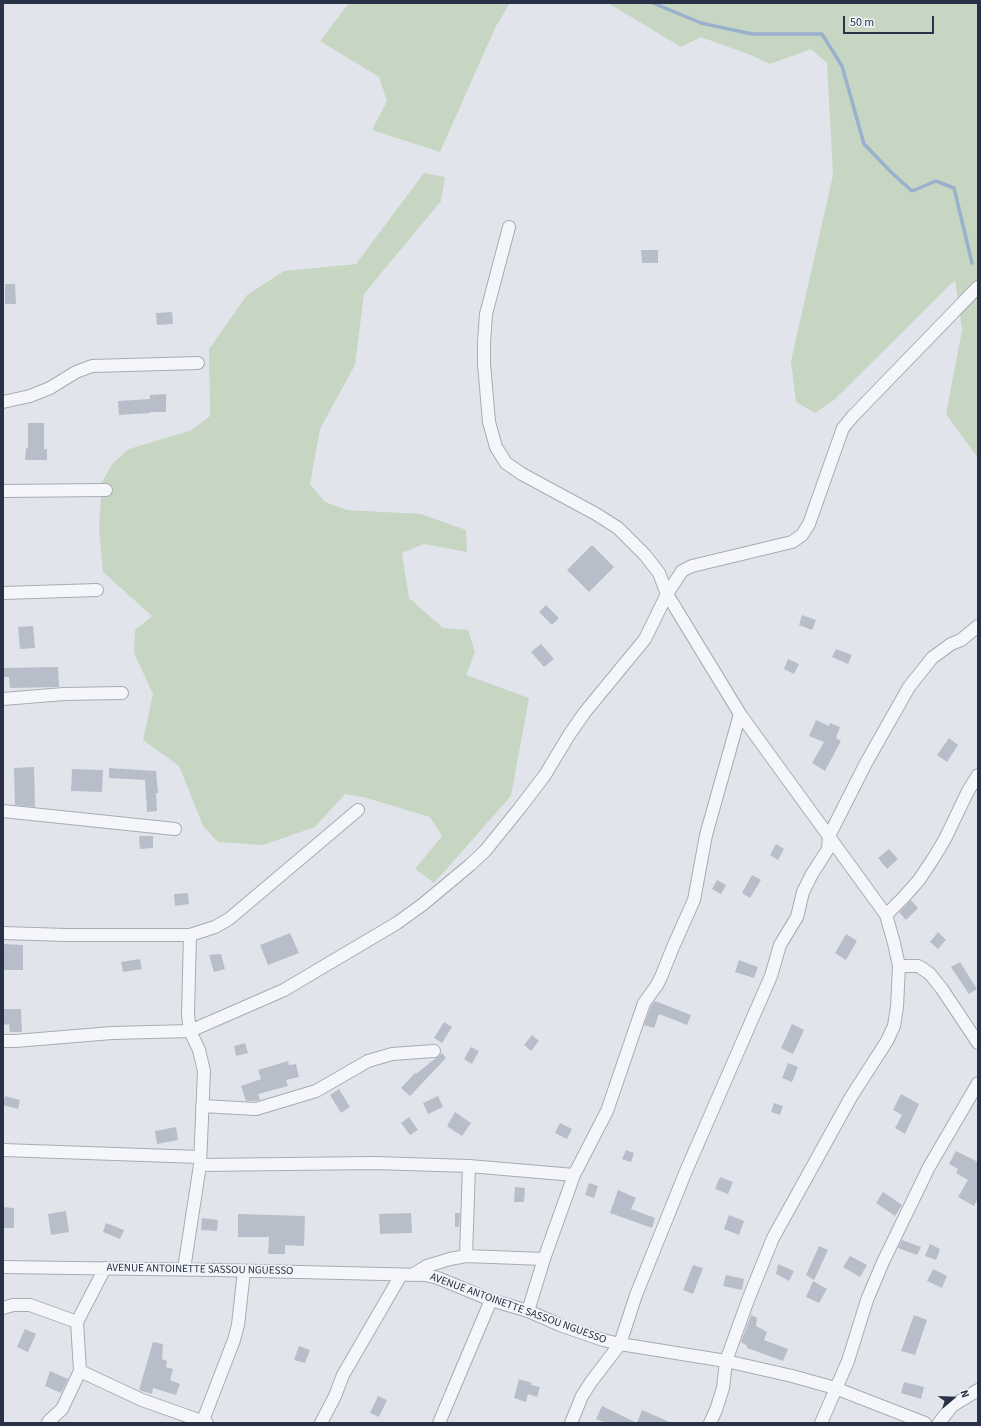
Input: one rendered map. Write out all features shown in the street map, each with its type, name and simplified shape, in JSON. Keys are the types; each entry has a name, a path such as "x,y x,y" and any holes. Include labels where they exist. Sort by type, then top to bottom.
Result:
{"street":[{"path":"509,227 486,314 484,342 484,364 489,422 496,447 506,462 522,474 596,514 618,528 650,561 659,573 667,594 740,714 886,915 899,966 897,1007 894,1026 887,1041 851,1097 773,1238 748,1300 726,1361 723,1388 718,1405 710,1423"},
{"path":"3,1041 112,1033 190,1031 284,990 397,923 422,905 485,851 546,775 569,735 585,712 622,665 642,644 667,594 682,571 692,566 792,542 802,535 809,524 843,428 978,287"},
{"path":"3,402 30,396 50,388 76,372 92,366 198,363"},
{"path":"3,491 106,490"},
{"path":"3,593 98,590"},
{"path":"571,1423 582,1396 620,1344 636,1295 686,1172 771,976 782,940 796,917 801,900 812,874 828,848 829,836 866,763 909,687 932,658 951,644 961,640 978,626"},
{"path":"3,699 64,694 122,693"},
{"path":"528,1311 544,1259 574,1175 607,1111 644,1003 657,985 691,909 706,835 740,714"},
{"path":"886,915 919,880 933,859 945,839 968,791 978,775"},
{"path":"3,932 66,935 190,935 215,927 229,918 358,810"},
{"path":"3,811 175,829"},
{"path":"184,1269 200,1161 204,1071 199,1050 190,1031 188,1015 190,935"},
{"path":"899,966 918,966 930,974 942,989 978,1043"},
{"path":"202,1106 256,1109 316,1091 368,1061 392,1054 434,1051"},
{"path":"821,1423 848,1361 867,1300 883,1262 929,1167 978,1083"},
{"path":"3,1150 200,1161 375,1163 469,1166 574,1175"},
{"path":"466,1256 469,1166"},
{"path":"321,1423 335,1396 343,1375 406,1275 427,1266 466,1256 544,1259"},
{"name":"AVENUE ANTOINETTE SASSOU NGUESSO","path":"3,1266 425,1275 438,1278 491,1300 528,1311 560,1325 604,1340 620,1344 726,1361 792,1376 836,1388 925,1423"},
{"path":"48,1423 62,1409 80,1371 77,1322 105,1268"},
{"path":"80,1371 142,1400 204,1422 238,1325 244,1271"},
{"path":"439,1423 491,1300"},
{"path":"3,1308 13,1305 30,1305 77,1322"},
{"path":"939,1423 952,1406 978,1390"}],"green space":[{"path":"349,3 510,3 496,26 440,152 372,130 387,101 379,77 320,41"},
{"path":"608,3 978,3 978,458 946,414 962,330 955,280 834,400 815,413 796,402 791,361 833,175 827,63 811,49 770,64 748,54 701,37 681,47"},
{"path":"424,173 445,177 441,201 364,294 355,365 320,429 310,484 325,502 347,510 421,514 466,530 467,552 424,544 402,553 409,598 443,628 468,630 475,652 466,675 529,698 511,796 434,883 415,869 442,836 430,817 367,798 345,794 315,827 263,845 218,842 203,826 179,766 143,740 153,694 134,653 135,630 152,616 103,572 99,528 102,482 113,463 129,449 192,430 210,416 209,349 247,295 284,271 356,264"}],"building":[{"path":"641,250 658,250 658,263 642,263"},
{"path":"5,284 15,284 16,304 5,304"},
{"path":"172,312 173,324 157,325 156,313"},
{"path":"166,394 166,412 119,415 118,401 150,399 150,395"},
{"path":"28,423 44,423 44,449 47,449 47,460 25,460 26,448 28,448"},
{"path":"592,545 614,567 589,592 567,570"},
{"path":"546,605 559,618 552,625 539,612"},
{"path":"802,615 816,620 812,630 799,625"},
{"path":"33,626 35,648 20,649 18,627"},
{"path":"541,644 554,659 544,667 531,652"},
{"path":"836,649 852,655 848,664 832,657"},
{"path":"788,659 799,664 794,674 784,669"},
{"path":"58,667 59,687 10,688 9,677 4,677 3,668"},
{"path":"816,720 829,726 830,723 840,727 836,738 841,741 825,771 812,763 824,742 809,736"},
{"path":"949,738 958,745 947,762 937,755"},
{"path":"34,767 35,807 15,805 14,768"},
{"path":"109,768 156,771 158,793 156,793 157,811 147,812 145,780 109,778"},
{"path":"72,769 103,770 102,792 71,791"},
{"path":"139,836 153,836 153,848 140,849"},
{"path":"776,844 784,849 778,860 770,855"},
{"path":"889,849 898,859 887,869 878,858"},
{"path":"752,875 761,880 750,898 742,893"},
{"path":"717,880 726,885 721,894 712,889"},
{"path":"188,893 189,904 175,906 174,894"},
{"path":"911,900 918,908 906,920 899,912"},
{"path":"938,932 946,940 938,949 930,942"},
{"path":"290,933 299,953 268,965 260,945"},
{"path":"846,934 857,941 846,960 835,953"},
{"path":"4,944 23,945 23,970 4,970"},
{"path":"221,954 225,969 214,972 209,955"},
{"path":"140,959 142,969 123,972 121,962"},
{"path":"739,960 758,967 754,978 735,972"},
{"path":"960,962 977,989 969,994 951,967"},
{"path":"655,1001 691,1015 687,1025 659,1014 654,1028 644,1025 651,1006"},
{"path":"3,1009 21,1009 22,1032 10,1032 9,1024 3,1025"},
{"path":"444,1022 452,1027 442,1043 434,1038"},
{"path":"792,1024 804,1030 793,1054 781,1048"},
{"path":"532,1035 539,1041 531,1051 524,1045"},
{"path":"245,1043 248,1053 236,1056 234,1046"},
{"path":"471,1047 479,1051 472,1064 464,1059"},
{"path":"442,1053 446,1058 410,1096 401,1088 415,1073 416,1074"},
{"path":"288,1061 289,1065 296,1064 299,1077 286,1080 288,1086 258,1094 260,1100 246,1101 241,1086 261,1079 258,1070"},
{"path":"788,1063 798,1067 792,1082 782,1078"},
{"path":"339,1089 350,1107 341,1113 330,1095"},
{"path":"901,1094 919,1104 905,1134 895,1128 902,1115 893,1110"},
{"path":"5,1096 20,1100 18,1109 3,1105"},
{"path":"438,1096 443,1107 428,1114 423,1103"},
{"path":"774,1103 783,1106 780,1115 771,1112"},
{"path":"455,1112 471,1123 462,1136 447,1126"},
{"path":"409,1117 418,1130 410,1135 401,1123"},
{"path":"560,1123 572,1129 567,1139 555,1133"},
{"path":"176,1127 178,1140 157,1144 155,1131"},
{"path":"626,1150 634,1153 631,1162 622,1159"},
{"path":"956,1151 978,1162 978,1198 974,1206 958,1197 968,1180 956,1173 958,1169 949,1164"},
{"path":"720,1177 733,1182 728,1194 715,1189"},
{"path":"589,1183 598,1186 594,1198 585,1195"},
{"path":"515,1187 525,1188 524,1202 514,1202"},
{"path":"618,1190 636,1198 631,1209 655,1218 652,1228 610,1213"},
{"path":"883,1192 902,1205 895,1216 876,1203"},
{"path":"3,1207 14,1208 14,1228 3,1228"},
{"path":"66,1211 69,1232 51,1235 48,1214"},
{"path":"411,1213 412,1233 380,1234 379,1214"},
{"path":"455,1213 460,1213 459,1227 455,1227"},
{"path":"238,1214 305,1216 304,1246 285,1245 285,1254 268,1254 269,1237 238,1237"},
{"path":"729,1215 744,1221 739,1235 724,1229"},
{"path":"202,1218 218,1220 217,1231 201,1230"},
{"path":"106,1223 124,1230 120,1239 103,1232"},
{"path":"902,1240 921,1247 917,1255 898,1248"},
{"path":"930,1244 940,1249 936,1260 925,1256"},
{"path":"819,1246 828,1250 814,1280 806,1275"},
{"path":"850,1256 867,1265 860,1277 843,1267"},
{"path":"778,1264 794,1271 789,1281 776,1274"},
{"path":"693,1265 703,1268 693,1294 683,1290"},
{"path":"933,1269 947,1276 942,1288 927,1281"},
{"path":"726,1275 744,1279 742,1290 723,1286"},
{"path":"813,1281 827,1289 819,1303 806,1297"},
{"path":"751,1315 757,1318 756,1326 767,1332 764,1340 788,1349 783,1361 747,1348 747,1346 741,1342"},
{"path":"914,1315 927,1320 915,1355 901,1351"},
{"path":"25,1329 36,1334 28,1352 17,1347"},
{"path":"153,1342 163,1344 162,1359 167,1361 166,1367 173,1369 170,1380 180,1384 176,1395 153,1388 152,1394 139,1390"},
{"path":"299,1346 310,1350 305,1363 294,1360"},
{"path":"50,1371 68,1379 61,1393 45,1386"},
{"path":"519,1379 532,1383 531,1385 540,1387 537,1397 528,1394 526,1402 514,1398"},
{"path":"904,1382 924,1387 921,1399 901,1393"},
{"path":"378,1396 387,1400 379,1417 370,1413"},
{"path":"602,1406 637,1423 606,1423 596,1419"},
{"path":"642,1410 672,1423 637,1423"}],"waterway":[{"path":"653,3 701,23 752,34 822,34 842,66 864,144 912,191 936,181 954,188 972,263"}]}
